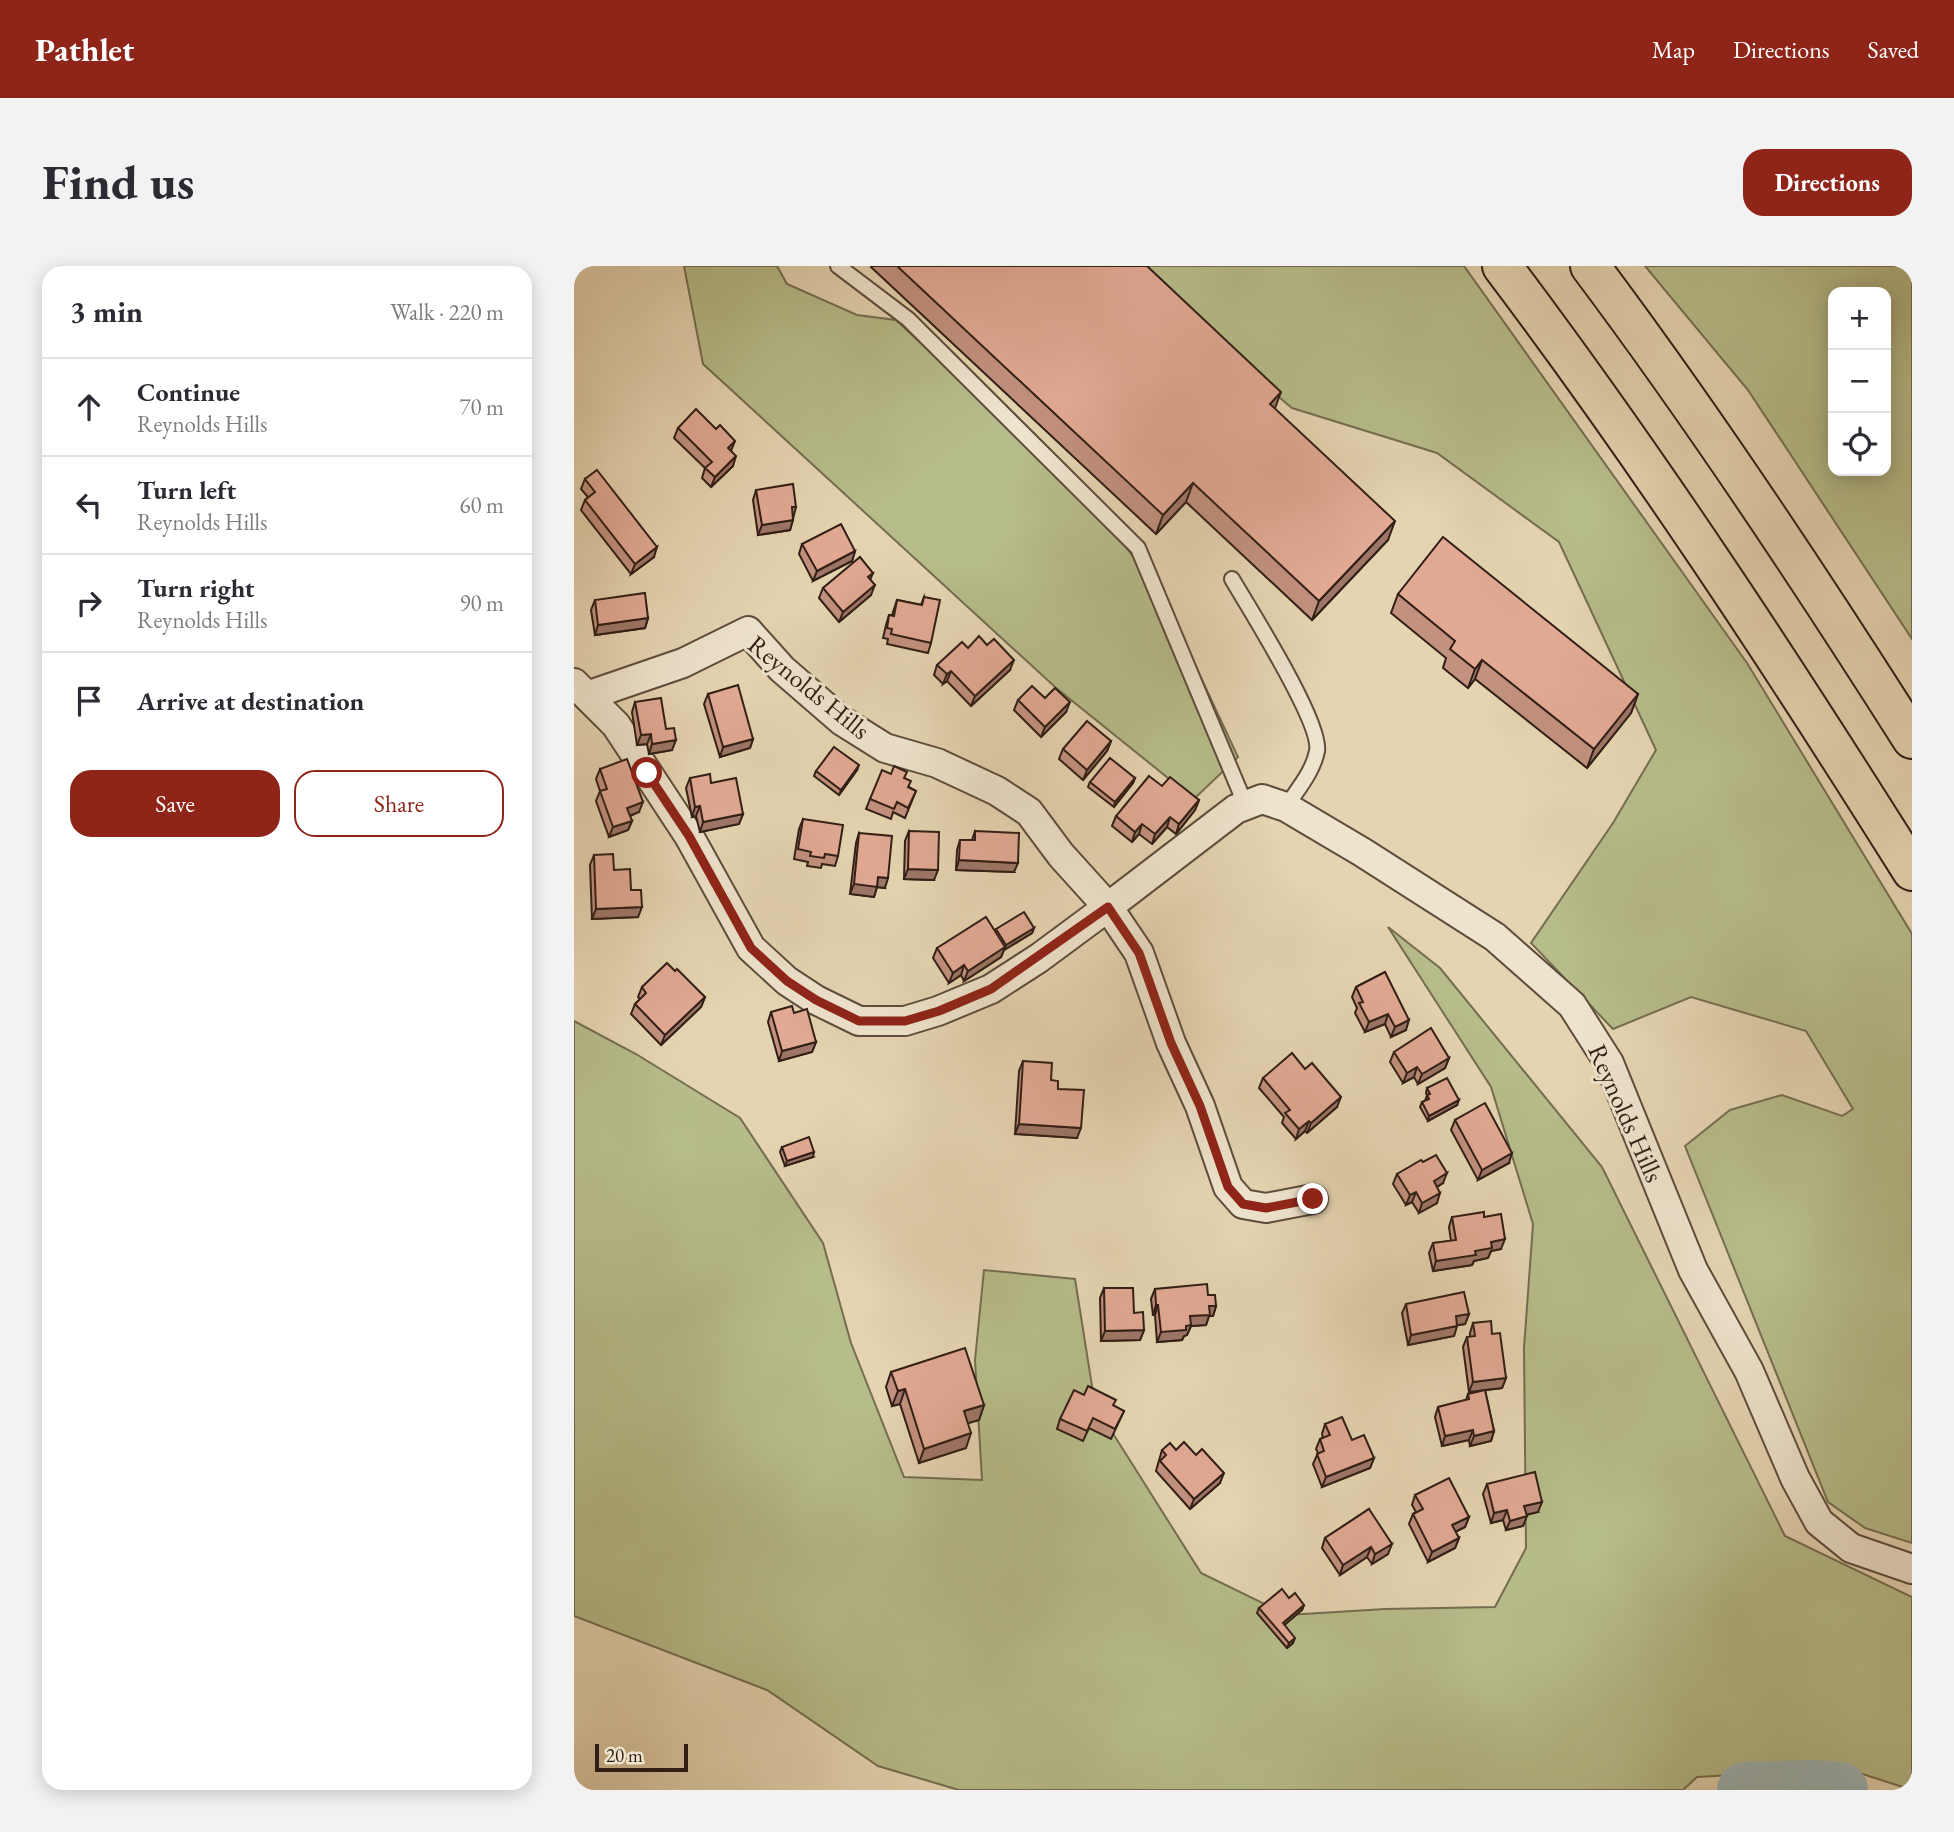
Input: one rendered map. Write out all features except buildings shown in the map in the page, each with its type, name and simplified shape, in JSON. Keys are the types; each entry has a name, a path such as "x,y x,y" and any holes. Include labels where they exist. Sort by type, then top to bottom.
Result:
{"highway":[{"path":"1502,266 1603,403 1760,632 1912,871"},
{"path":"1590,266 1736,472 1912,739"}],"street":[{"name":"Reynolds Hills","path":"580,689 683,663 748,631 782,669 853,728 885,748 937,763 997,791 1029,812 1061,855 1108,907 1139,953 1171,1043 1200,1106 1228,1187 1243,1204 1266,1208 1313,1199"},
{"name":"Reynolds Hills","path":"580,689 616,725 689,836 751,948 787,981 816,1000 859,1021 905,1021 939,1011 991,989 1108,907 1236,809 1262,799 1286,807 1362,852 1495,937 1572,1005 1609,1063 1693,1270 1749,1371 1795,1478 1819,1522 1851,1548 1912,1569"}],"lane":[{"path":"838,266 908,319 1138,548 1246,806"},
{"path":"1232,579 1274,649 1309,720 1317,749 1307,776 1286,807"}],"green space":[{"path":"684,266 777,266 787,284 857,315 896,320 1085,495 1161,592 1238,757 1194,799 1055,687 703,364"},
{"path":"1123,266 1464,266 1747,663 1912,934 1912,1543 1865,1528 1828,1502 1685,1146 1730,1110 1782,1095 1842,1116 1853,1109 1806,1031 1691,997 1613,1029 1531,943 1613,823 1656,750 1559,542 1437,453 1292,408"},
{"path":"1645,266 1912,266 1912,639 1748,390"},
{"path":"1388,927 1440,968 1602,1167 1785,1536 1912,1597 1912,1790 1847,1769 1697,1777 1683,1790 959,1790 878,1766 767,1690 574,1616 574,1021 636,1054 740,1118 823,1243 851,1343 904,1477 982,1480 975,1360 984,1270 1075,1279 1095,1405 1201,1573 1287,1615 1385,1609 1495,1607 1526,1548 1524,1348 1533,1224 1491,1087"}],"waterway":[{"path":"1745,1790 1840,1790"}],"route":[{"path":"647,773 689,836 751,948 787,981 816,1000 859,1021 905,1021 939,1011 991,989 1108,907 1139,953 1171,1043 1200,1106 1228,1187 1243,1204 1266,1208 1313,1199"}]}
